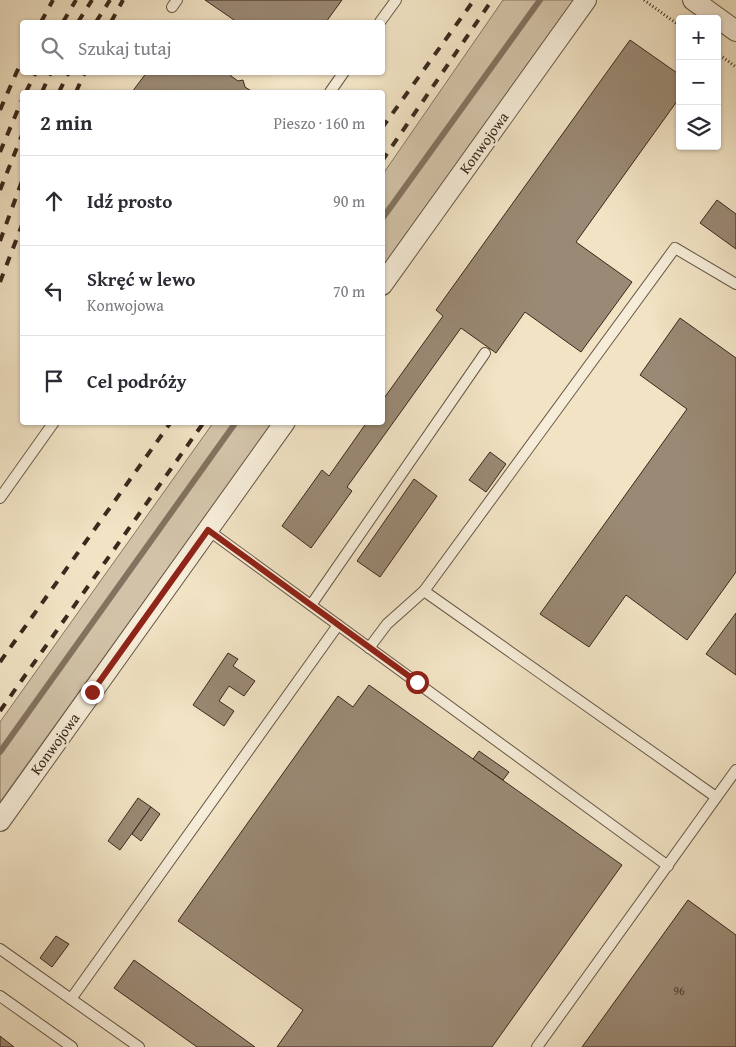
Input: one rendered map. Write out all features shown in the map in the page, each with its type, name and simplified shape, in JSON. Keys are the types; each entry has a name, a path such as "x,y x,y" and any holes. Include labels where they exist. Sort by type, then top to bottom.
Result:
{"street":[{"name":"Konwojowa","path":"385,281 586,0"},
{"path":"693,0 736,31"},
{"name":"Konwojowa","path":"0,821 283,425"}],"lane":[{"path":"381,20 396,0"},
{"path":"331,90 342,75"},
{"path":"370,648 387,624 424,591 675,248 736,284"},
{"path":"310,605 485,353"},
{"path":"0,498 52,425"},
{"path":"208,530 668,866"},
{"path":"424,591 716,797"},
{"path":"71,999 338,625"},
{"path":"537,1047 736,770"},
{"path":"0,949 140,1047"},
{"path":"0,996 72,1047"}],"path":[{"path":"644,0 676,23"},
{"path":"721,56 736,67"}],"shaded area":[{"path":"503,0 575,0 385,265 385,171"},
{"path":"212,425 271,425 0,802 0,722"}],"building":[{"path":"205,0 342,0 327,20 234,20"},
{"path":"630,40 676,72 676,103 576,242 632,282 581,352 525,312 496,353 461,328 347,487 352,491 311,548 282,526 322,470 329,476 365,425 385,425 385,397 443,316 436,310"},
{"path":"145,75 230,75 238,81 243,80 245,87 250,90 134,90"},
{"path":"717,200 736,214 736,249 700,223"},
{"path":"680,318 736,358 736,572 687,640 626,595 589,647 540,614 687,409 640,375"},
{"path":"490,452 506,464 486,492 469,480"},
{"path":"414,479 437,496 380,577 357,561"},
{"path":"736,613 736,675 706,654"},
{"path":"228,653 238,659 233,666 255,681 244,696 229,686 219,701 234,711 224,726 193,705"},
{"path":"369,685 622,865 492,1047 277,1047 303,1010 178,921 338,696 353,707"},
{"path":"479,751 509,772 503,780 473,759"},
{"path":"138,798 151,807 120,850 108,841"},
{"path":"151,807 160,814 141,841 132,834"},
{"path":"688,900 736,935 736,1047 582,1047"},
{"path":"56,936 69,944 52,967 40,958"},
{"path":"134,960 255,1047 197,1047 114,988"},
{"path":"0,1036 14,1047 0,1047"}],"waterway":[{"path":"385,215 540,0"},
{"path":"0,752 234,425"}],"railway":[{"path":"42,20 53,0"},
{"path":"64,20 76,0"},
{"path":"79,20 92,0"},
{"path":"97,20 110,0"},
{"path":"112,20 123,0"},
{"path":"385,124 474,0"},
{"path":"385,157 492,0"},
{"path":"0,110 20,65"},
{"path":"27,90 34,75"},
{"path":"43,90 50,75"},
{"path":"60,90 68,75"},
{"path":"77,90 84,75"},
{"path":"0,152 20,105"},
{"path":"0,190 20,140"},
{"path":"0,241 20,186"},
{"path":"0,282 20,230"},
{"path":"0,662 169,425"},
{"path":"0,711 202,425"}],"route":[{"path":"92,692 208,530 417,682"}]}
